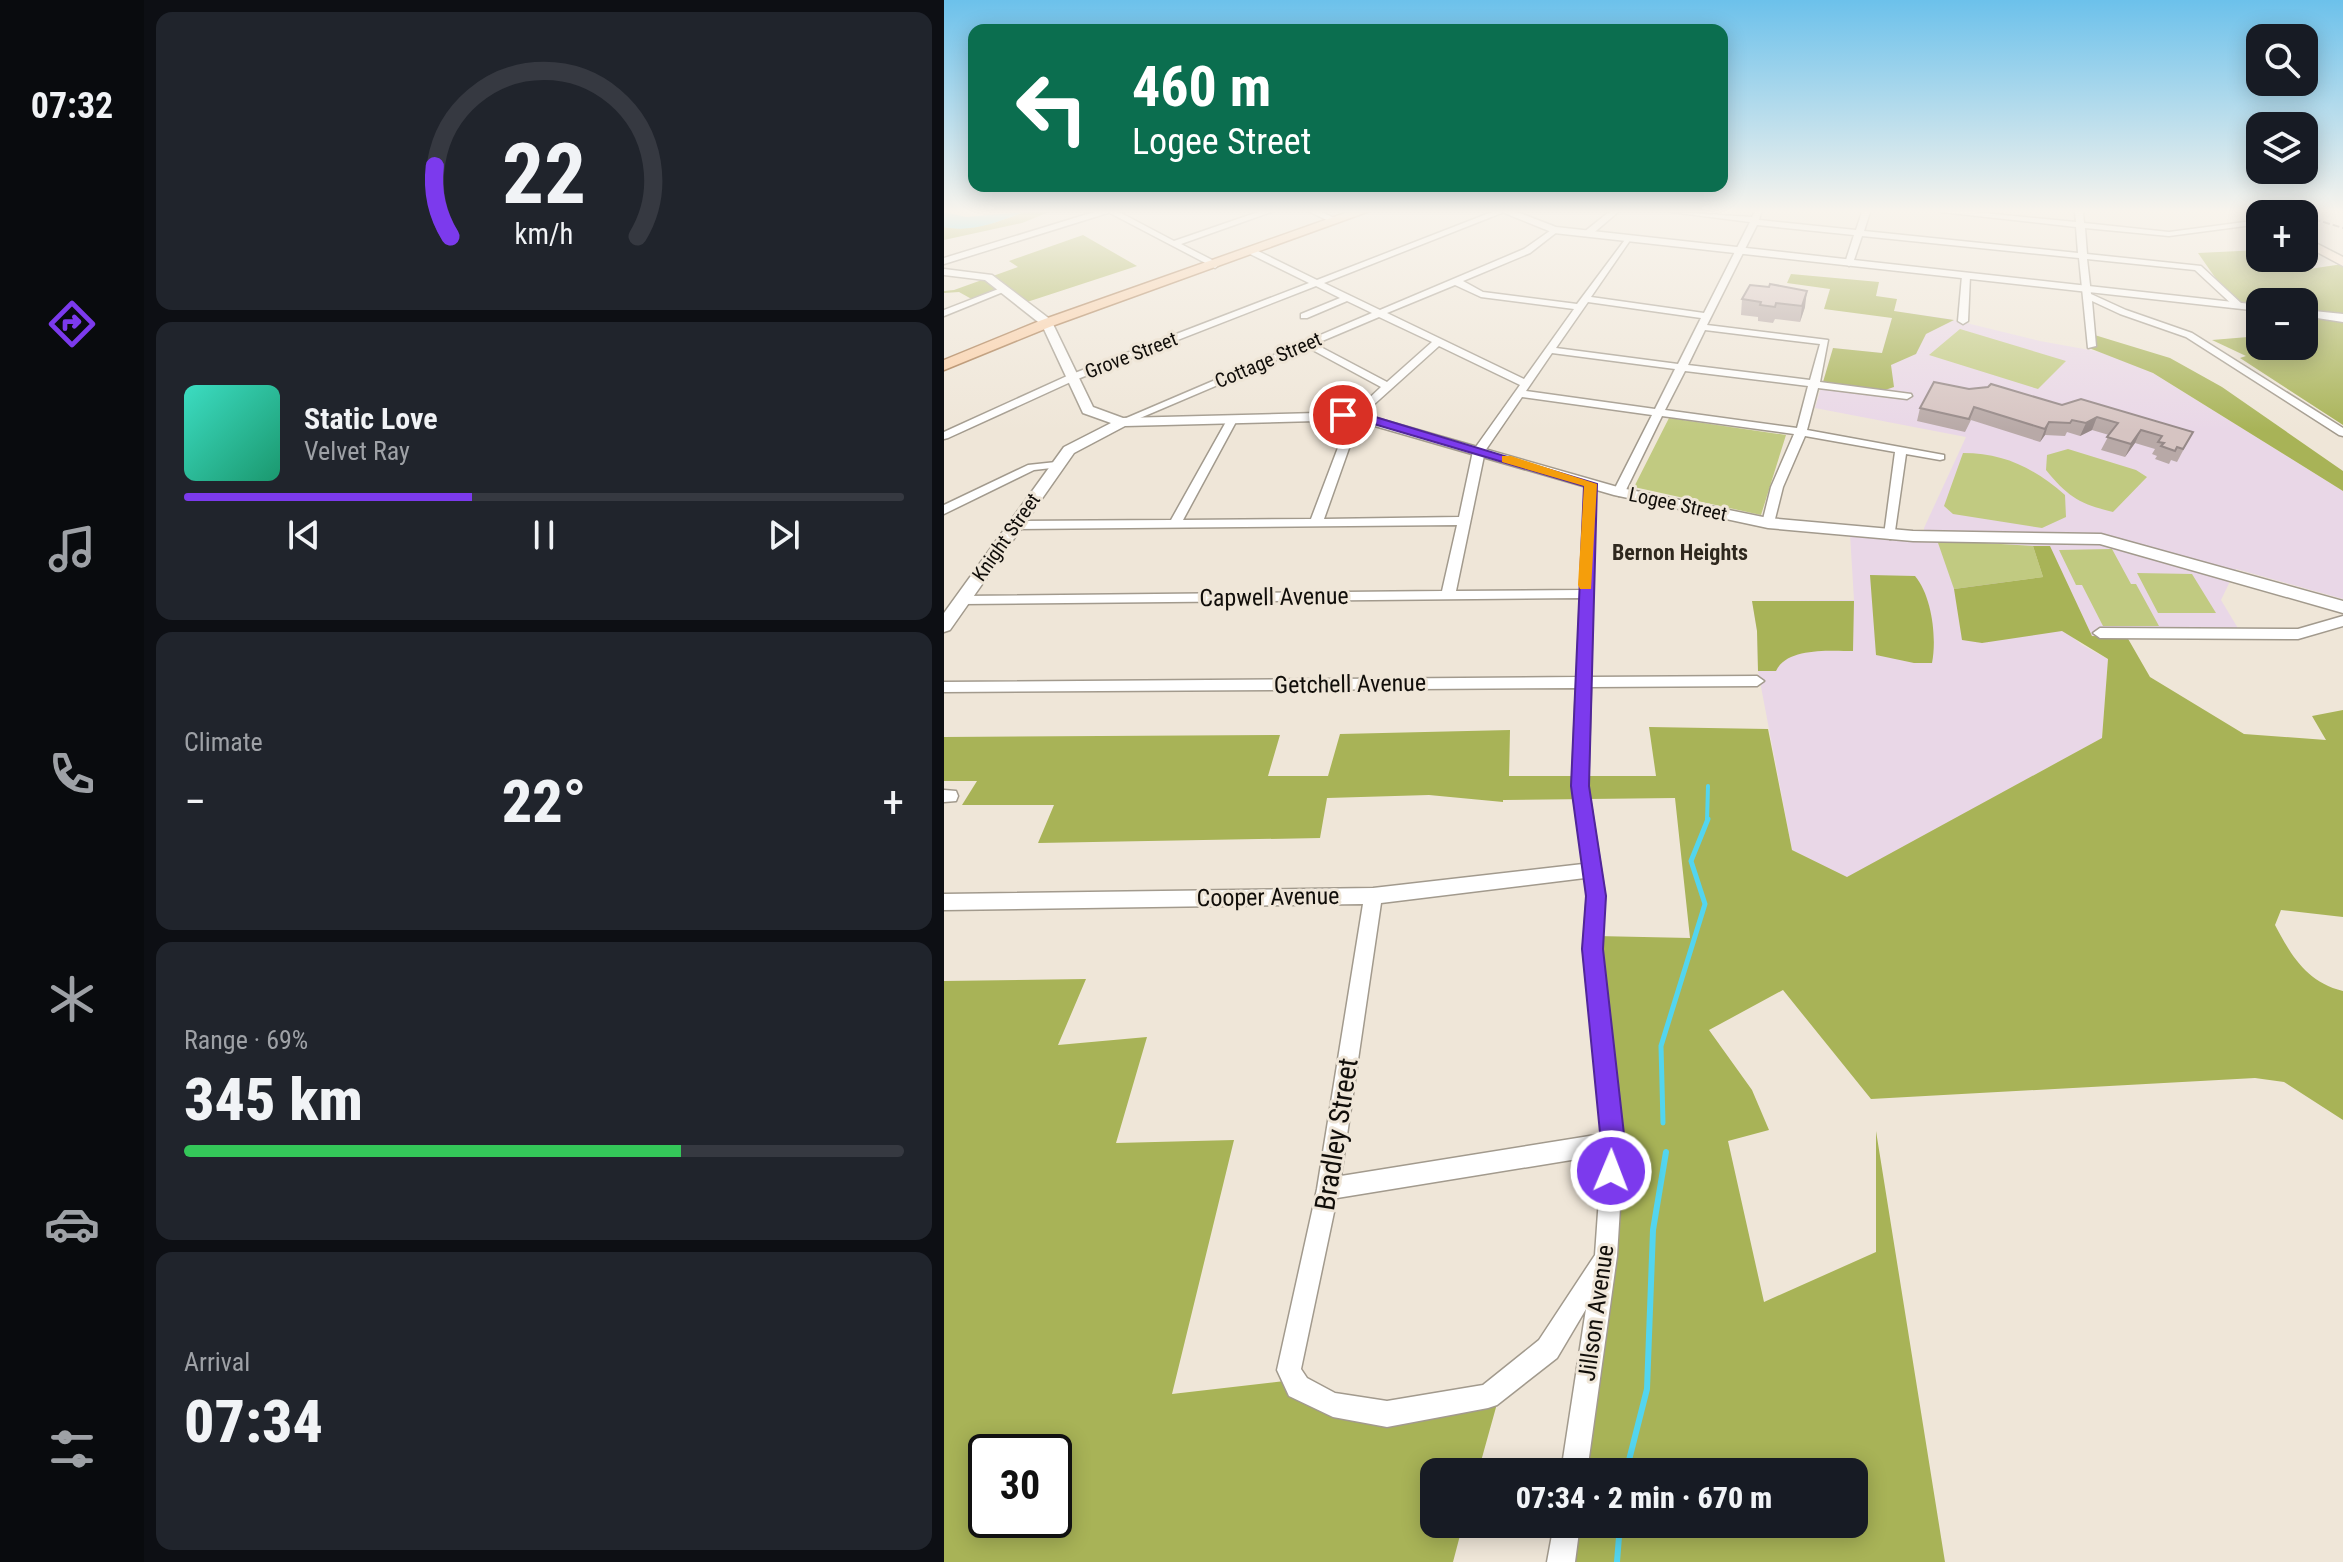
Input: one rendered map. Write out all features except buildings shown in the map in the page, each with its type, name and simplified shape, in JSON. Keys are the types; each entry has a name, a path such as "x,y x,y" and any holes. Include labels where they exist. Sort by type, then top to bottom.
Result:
{"main road":[{"path":"944,365 1047,323 1157,285"}],"street":[{"name":"Logee Street","path":"998,285 1047,323 1088,410 1122,422 1355,416 1619,492 1768,523 1890,535 2101,539 2343,607"},
{"name":"Grove Street","path":"944,436 1071,378 1313,285"},
{"path":"1322,285 1439,341 1522,389 1940,457"},
{"name":"Cottage Street","path":"1069,450 1122,422 1446,285"},
{"path":"1463,285 1481,294 1709,316"},
{"path":"1448,595 1479,451 1595,285"},
{"path":"1619,492 1724,285"},
{"path":"1963,321 1965,285"},
{"path":"2033,285 2246,307"},
{"path":"2085,285 2091,346"},
{"path":"2216,285 2239,306"},
{"path":"944,313 1004,290"},
{"path":"2086,292 2123,312 2189,335 2343,433"},
{"path":"1304,316 1349,297"},
{"path":"2318,315 2343,318"},
{"path":"1703,327 1825,342 1801,432 1777,487 1768,523"},
{"path":"1316,523 1355,416 1439,341"},
{"path":"1306,343 1386,386"},
{"path":"1548,350 1907,396"},
{"path":"1175,523 1232,420"},
{"name":"Knight Street","path":"944,626 1069,450"},
{"path":"1890,535 1901,451"},
{"path":"947,505 1032,467 1056,465"},
{"name":"Jillson Avenue","path":"1576,1458 1606,1256 1613,1143 1592,949 1596,896 1580,786 1591,484"},
{"path":"1015,525 1463,521"},
{"name":"Capwell Avenue","path":"962,600 1585,594"},
{"path":"2100,633 2298,634 2343,621"},
{"name":"Getchell Avenue","path":"944,687 1757,681"},
{"name":"Cooper Avenue","path":"944,902 1373,896 1590,870"},
{"name":"Bradley Street","path":"1373,896 1328,1189 1289,1370 1298,1387 1333,1405 1387,1414 1488,1396 1548,1349 1606,1256"},
{"path":"1328,1189 1613,1143"},
{"path":"1561,1562 1565,1538"}],"shaded area":[{"path":"1894,311 1950,319 2106,353 2153,373 2343,491 2343,599 2236,569 2221,600 2242,635 2092,636 2050,547 1937,541 2009,584 2082,645 2108,659 2102,738 1846,878 1792,850 1758,671 1757,631 1752,601 1854,600 1850,534 1924,539 1924,528 1966,437 1815,408 1833,348 1882,353"}],"green space":[{"path":"968,285 1079,285 1027,302 1009,290 977,302 959,292 944,293"},
{"path":"1801,285 1878,285 1876,296 1897,299 1894,311 1954,320 1926,334 1916,354 1891,365 1894,387 1885,390 1823,382 1833,348 1882,353 1892,318 1824,309 1830,289"},
{"path":"2220,285 2343,285 2343,425 2240,358 2318,360 2318,288 2246,288 2246,308"},
{"path":"1960,329 2066,361 2038,389 1929,355"},
{"path":"2088,333 2170,358 2222,387 2343,471 2343,491 2153,373 2089,348"},
{"path":"2246,337 2246,356 2212,340"},
{"path":"1669,418 1786,435 1761,515 1634,487"},
{"path":"2068,449 2136,470 2147,477 2113,512 2092,506 2068,493 2046,470 2047,455"},
{"path":"1963,453 2005,459 2042,477 2065,495 2066,517 2042,528 1953,514 1944,506"},
{"path":"1937,540 2033,546 2043,577 1954,589"},
{"path":"2033,546 2050,546 2092,636 2127,637 2150,677 2244,734 2326,740 2312,716 2343,710 2343,917 2281,910 2275,925 2294,957 2309,974 2343,991 2343,1120 2284,1082 2255,1078 1871,1099 1783,990 1709,1030 1752,1090 1769,1130 1728,1141 1764,1302 1876,1252 1876,1131 1945,1562 1566,1562 1569,1538 1868,1538 1868,1458 1580,1458 1615,1204 1596,936 1690,938 1675,798 1503,802 1429,795 1327,798 1320,838 1038,843 1054,805 962,805 977,781 944,781 944,737 1280,735 1268,776 1328,776 1340,734 1510,730 1509,776 1656,776 1649,727 1768,729 1792,850 1847,877 2102,738 2108,659 2062,631 1982,643 1962,640 1954,589 2043,577"},
{"path":"2112,549 2159,626 2103,626 2082,585 2076,585 2059,550"},
{"path":"2137,573 2192,574 2216,613 2158,613"},
{"path":"1870,575 1915,576 1921,584 1932,618 1932,663 1914,663 1876,655"},
{"path":"1752,601 1854,601 1853,651 1799,654 1782,663 1776,671 1758,671 1757,631"},
{"path":"1086,979 1058,1045 1147,1037 1116,1143 1234,1140 1172,1394 1293,1380 1367,1411 1460,1398 1505,1375 1482,1458 1420,1458 1420,1538 1459,1538 1453,1562 944,1562 944,981"}],"waterway":[{"path":"1707,821 1708,786"},
{"path":"1663,1123 1661,1046 1705,904 1691,861 1708,819"},
{"path":"1630,1458 1647,1389 1653,1230 1666,1152"},
{"path":"1617,1562 1619,1538"}],"slow traffic":[{"path":"1507,459 1591,484 1586,585"}],"district":[{"name":"Bernon Heights","path":"1680,552"}],"route":[{"path":"1343,415 1368,419 1591,484 1580,786 1596,896 1592,949 1613,1143 1611,1171"}]}
